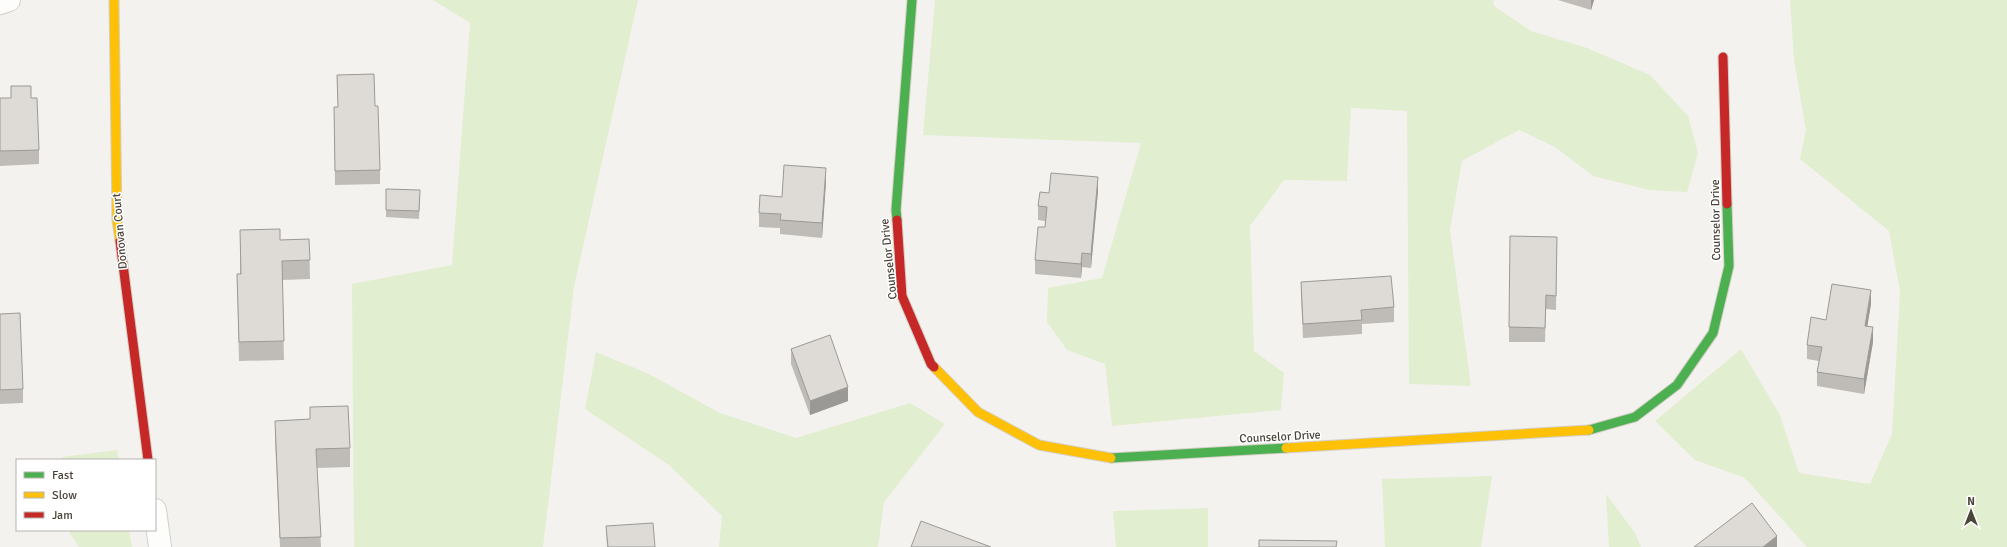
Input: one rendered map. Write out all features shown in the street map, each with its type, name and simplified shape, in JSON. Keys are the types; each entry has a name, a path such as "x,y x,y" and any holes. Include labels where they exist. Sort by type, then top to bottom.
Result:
{"street":[{"path":"0,3 9,0"},
{"name":"Donovan Court","path":"114,0 117,220 148,459"},
{"name":"Counselor Drive","path":"912,0 896,210 902,296 931,364 978,412 1039,445 1106,458 1584,432 1636,417 1677,385 1713,333 1729,266 1723,57"},
{"path":"156,517 160,547"}],"green space":[{"path":"433,0 638,0 574,287 543,547 354,547 352,284 452,265 470,23"},
{"path":"935,0 1493,0 1494,6 1531,31 1587,48 1650,75 1688,116 1698,153 1687,192 1650,190 1593,176 1555,147 1519,130 1462,161 1450,230 1471,386 1409,384 1407,111 1351,108 1347,181 1284,180 1250,226 1254,351 1284,373 1281,410 1112,426 1105,364 1067,350 1047,322 1048,288 1102,278 1141,143 923,135"},
{"path":"1790,0 2007,0 2007,547 1807,547 1745,478 1695,460 1655,421 1741,349 1780,415 1799,473 1870,484 1892,434 1900,291 1889,231 1800,159 1806,130 1794,60"},
{"path":"596,352 647,373 720,413 796,438 910,403 945,424 884,502 878,547 719,547 722,516 669,465 585,409"},
{"path":"117,450 119,459 62,459 62,457"},
{"path":"1492,476 1481,547 1385,547 1382,479"},
{"path":"1606,494 1635,533 1641,547 1609,547"},
{"path":"1208,508 1208,547 1116,547 1113,511"},
{"path":"69,531 129,531 132,547 79,547"}],"building":[{"path":"374,74 375,106 378,106 380,170 335,171 334,107 338,107 337,75"},
{"path":"11,86 31,86 31,98 37,98 39,150 0,151 0,98 11,98"},
{"path":"784,165 826,168 822,223 780,220 781,214 759,213 760,195 782,197"},
{"path":"1051,173 1098,177 1091,254 1082,253 1081,264 1035,260 1038,227 1045,227 1047,207 1038,206 1040,192 1049,193"},
{"path":"386,189 420,190 419,211 386,210"},
{"path":"280,229 280,240 309,239 310,260 282,261 284,341 239,342 237,274 241,274 240,230"},
{"path":"1510,236 1557,237 1556,296 1546,295 1545,328 1509,327"},
{"path":"1391,276 1394,307 1361,310 1362,320 1303,324 1301,282"},
{"path":"1832,284 1871,290 1865,326 1873,327 1864,379 1817,372 1822,347 1807,345 1811,317 1826,320"},
{"path":"20,313 23,389 0,390 0,314"},
{"path":"830,335 848,387 810,401 791,349"},
{"path":"348,406 350,448 316,449 321,537 280,538 275,421 310,419 310,407"},
{"path":"1752,503 1777,536 1763,547 1694,547"},
{"path":"921,521 991,547 911,547"},
{"path":"653,523 655,547 608,547 606,526"},
{"path":"1259,540 1337,541 1336,547 1259,547"}],"traffic: fast":[{"path":"897,220 896,210 912,0"},
{"path":"1589,430 1635,417 1677,385 1713,333 1729,266 1727,204"},
{"path":"1111,458 1286,448"}],"traffic: slow":[{"path":"114,0 117,220 120,241"},
{"path":"934,367 978,412 1039,445 1111,458"},
{"path":"1286,448 1589,430"}],"traffic: jam":[{"path":"1723,57 1727,204"},
{"path":"897,220 902,296 931,364 934,367"},
{"path":"120,241 148,459"}]}
